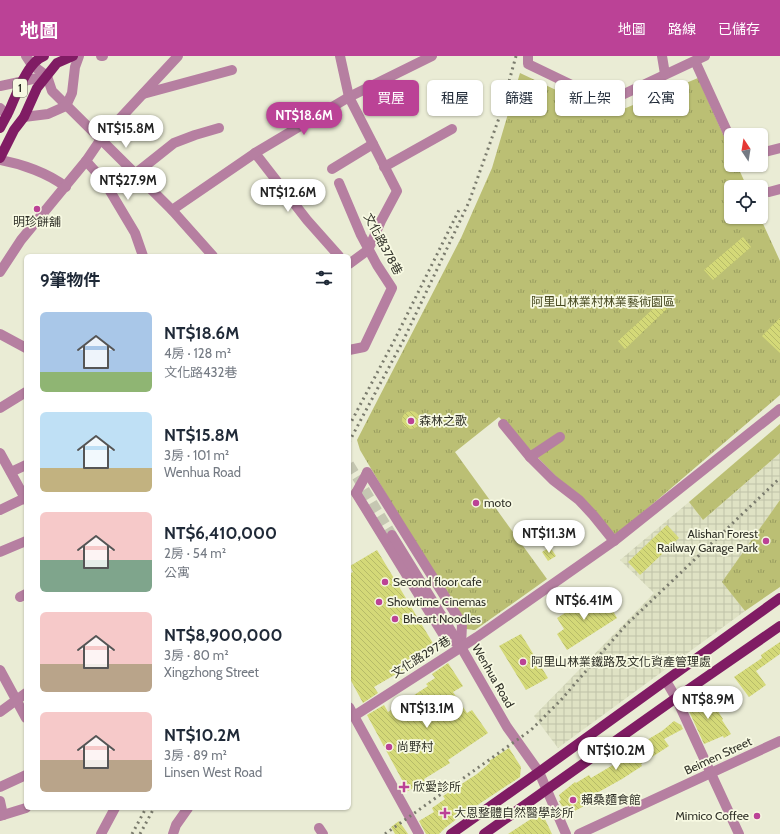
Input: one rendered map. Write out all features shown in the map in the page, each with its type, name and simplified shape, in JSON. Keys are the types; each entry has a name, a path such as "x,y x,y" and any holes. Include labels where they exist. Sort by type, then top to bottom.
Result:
{"main road":[{"name":"1","path":"0,128 4,112 32,65 44,56"},
{"name":"1","path":"0,159 14,130 24,117 37,88 57,63 73,56"},
{"path":"451,834 780,598"},
{"path":"484,834 780,626"}],"street":[{"path":"26,56 32,65 47,76 52,91 66,106 172,210 211,254"},
{"path":"24,117 48,114 66,106 72,93 75,66 79,56"},
{"path":"0,272 22,240 66,187 101,140 178,56"},
{"path":"340,56 349,97 397,191 368,250 351,263"},
{"path":"172,210 255,153 349,97 432,56"},
{"path":"528,56 528,64 608,102 700,58 726,128"},
{"path":"662,56 665,74"},
{"path":"143,94 232,70"},
{"path":"0,86 47,76"},
{"path":"135,174 174,143 219,128"},
{"path":"384,167 452,129"},
{"path":"332,168 373,144"},
{"path":"768,151 780,148"},
{"path":"255,153 306,220 337,254"},
{"path":"0,159 55,178 66,187"},
{"path":"86,161 104,181 135,233 142,254"},
{"name":"文化路378巷","path":"339,183 368,250 376,265 392,288 364,346 351,347"},
{"path":"769,192 780,189"},
{"path":"0,334 24,347"},
{"path":"0,408 24,393"},
{"name":"文化路297巷","path":"354,716 461,647 614,541 780,409"},
{"path":"503,424 530,457 552,480 579,500 614,541"},
{"path":"530,457 560,437"},
{"path":"0,453 24,495"},
{"path":"12,472 24,466"},
{"path":"368,472 462,624 461,647 443,634 356,493 368,472"},
{"path":"0,510 24,500"},
{"name":"Wenhua Road","path":"392,535 461,647 507,726 539,772 566,834"},
{"path":"0,552 24,542"},
{"path":"0,670 24,715"},
{"path":"666,680 676,698 739,834"},
{"path":"0,712 24,695"},
{"path":"351,711 419,834"},
{"name":"Beimen Street","path":"579,834 780,742"},
{"path":"0,787 24,776"},
{"path":"0,801 2,815 24,809"},
{"path":"101,834 114,810"},
{"path":"173,834 176,825 187,810"}],"shaded area":[{"path":"780,453 780,500 723,582 745,611 558,748 534,716 654,593 620,560 689,502 703,520"}],"green space":[{"name":"阿里山林業村林業藝術園區","path":"520,73 535,80 518,80"},
{"name":"阿里山林業村林業藝術園區","path":"698,78 724,136 724,172 740,172 744,180 724,180 724,224 763,224 780,261 780,395 614,537 499,417 455,452 547,579 475,630 466,629 360,450 357,440 461,238 492,168 507,116 547,116 547,86 555,90 555,116 625,116 625,108 633,105 633,116 689,116 689,82"},
{"name":"Alishan Forest Railway Garage Park","path":"780,424 780,453 703,520 689,502"},
{"name":"Alishan Forest Railway Garage Park","path":"780,500 780,587 745,611 722,582"}],"building":[{"path":"743,237 751,247 713,280 704,270"},
{"path":"665,298 672,304 625,349 618,341"},
{"path":"780,318 780,353 762,336"},
{"name":"森林之歌","path":"411,411 417,414 420,420 417,426 411,429 405,426 402,420 405,414"},
{"path":"667,525 679,538 640,575 628,562"},
{"path":"550,547 556,556 548,561 542,552"},
{"name":"Showtime Cinemas","path":"377,550 437,650 374,687 378,693 363,703 351,681 351,573 353,572 351,565"},
{"path":"592,596 599,606 607,601 617,618 567,650 557,634 564,629 557,618"},
{"name":"阿里山林業鐵路及文化資產管理處","path":"521,634 548,678 526,690 499,646"},
{"path":"780,642 780,654 756,671 766,685 749,697 734,677 762,658 761,655"},
{"path":"448,663 463,686 453,692 467,713 472,710 488,733 448,760 450,763 424,779 425,782 408,791 367,715 384,705 388,712 428,686 426,684 435,678 432,674"},
{"path":"707,694 731,734 724,738 723,736 704,744 689,711 699,699"},
{"path":"674,721 681,725 683,729 664,739 669,746 641,764 642,766 622,779 586,799 588,804 567,815 559,801 561,800 559,795 575,782 576,783 589,775 591,778 613,765 633,751 632,749 662,731"},
{"path":"509,748 521,767 520,777 458,818 439,834 426,834 419,821 434,812 432,808 445,799 443,796 477,774 490,763 489,761"},
{"path":"537,815 544,817 552,834 508,834"},
{"path":"399,821 408,834 395,834 391,827"}],"tunnel":[{"path":"351,467 392,535"}],"railway":[{"path":"351,438 403,341 469,202 499,118 516,56"},
{"path":"351,422 395,339 460,208"},
{"path":"385,834 531,730 560,701 625,626 780,478"},
{"path":"132,834 145,810"},
{"path":"140,834 153,810"}],"place":[{"name":"明珍餅舖","path":"37,209"},
{"name":"森林之歌","path":"411,421"},
{"name":"moto","path":"476,503"},
{"name":"Alishan Forest Railway Garage Park","path":"766,541"},
{"name":"Second floor cafe","path":"385,582"},
{"name":"Showtime Cinemas","path":"379,602"},
{"name":"Bheart Noodles","path":"395,619"},
{"name":"阿里山林業鐵路及文化資產管理處","path":"523,662"},
{"name":"尚野村","path":"389,747"},
{"name":"欣愛診所","path":"404,787"},
{"name":"賴桑麵食館","path":"573,800"},
{"name":"大恩整體自然醫學診所","path":"445,813"},
{"name":"Mimico Coffee","path":"757,816"}]}
